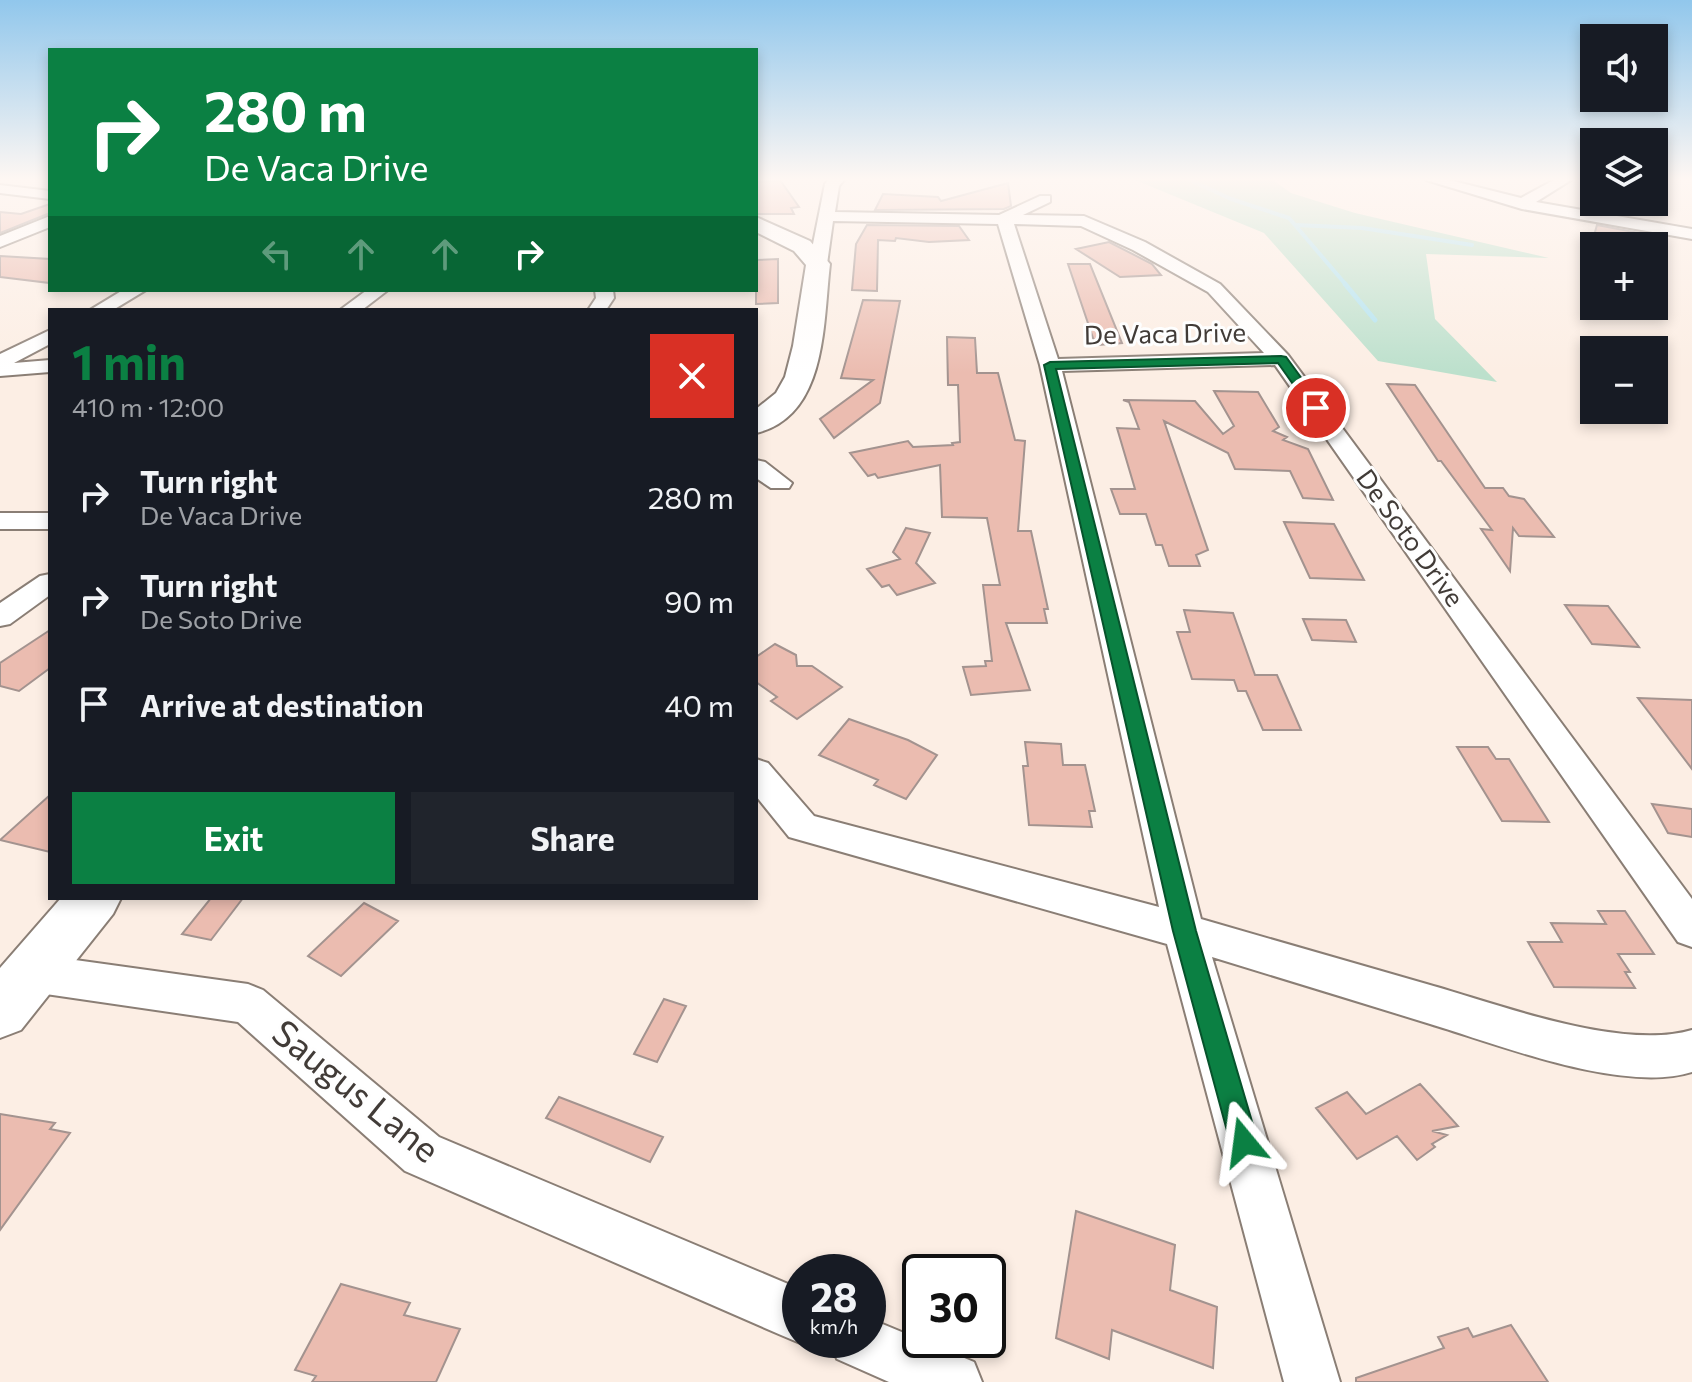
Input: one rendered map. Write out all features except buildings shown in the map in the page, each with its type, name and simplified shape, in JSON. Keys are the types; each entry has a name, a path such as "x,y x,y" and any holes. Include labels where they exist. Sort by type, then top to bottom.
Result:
{"street":[{"path":"799,244 818,264"},
{"path":"758,422 794,390 802,364 821,244"},
{"path":"1012,244 1050,365 1184,931 1312,1382"},
{"name":"De Soto Drive","path":"1136,244 1214,288 1281,359 1692,930"},
{"path":"103,308 133,292"},
{"path":"352,308 376,292"},
{"path":"0,362 48,337"},
{"name":"De Vaca Drive","path":"1050,365 1281,359"},
{"path":"0,370 48,366"},
{"path":"758,468 780,483"},
{"path":"0,521 48,521"},
{"path":"0,617 48,583"},
{"path":"758,774 802,827 1184,931 1551,1040 1621,1054 1672,1057 1692,1051"},
{"path":"16,992 92,900"},
{"name":"Saugus Lane","path":"16,992 248,1004 422,1154 782,1308"},
{"path":"886,1353 954,1382"}],"green space":[{"path":"1274,244 1491,244 1549,258 1426,254 1435,319 1497,382 1378,361"}],"waterway":[{"path":"1312,244 1347,286"},
{"path":"1345,284 1375,320"}],"route":[{"path":"1244,1142 1184,931 1050,365 1281,359 1316,408"}]}
